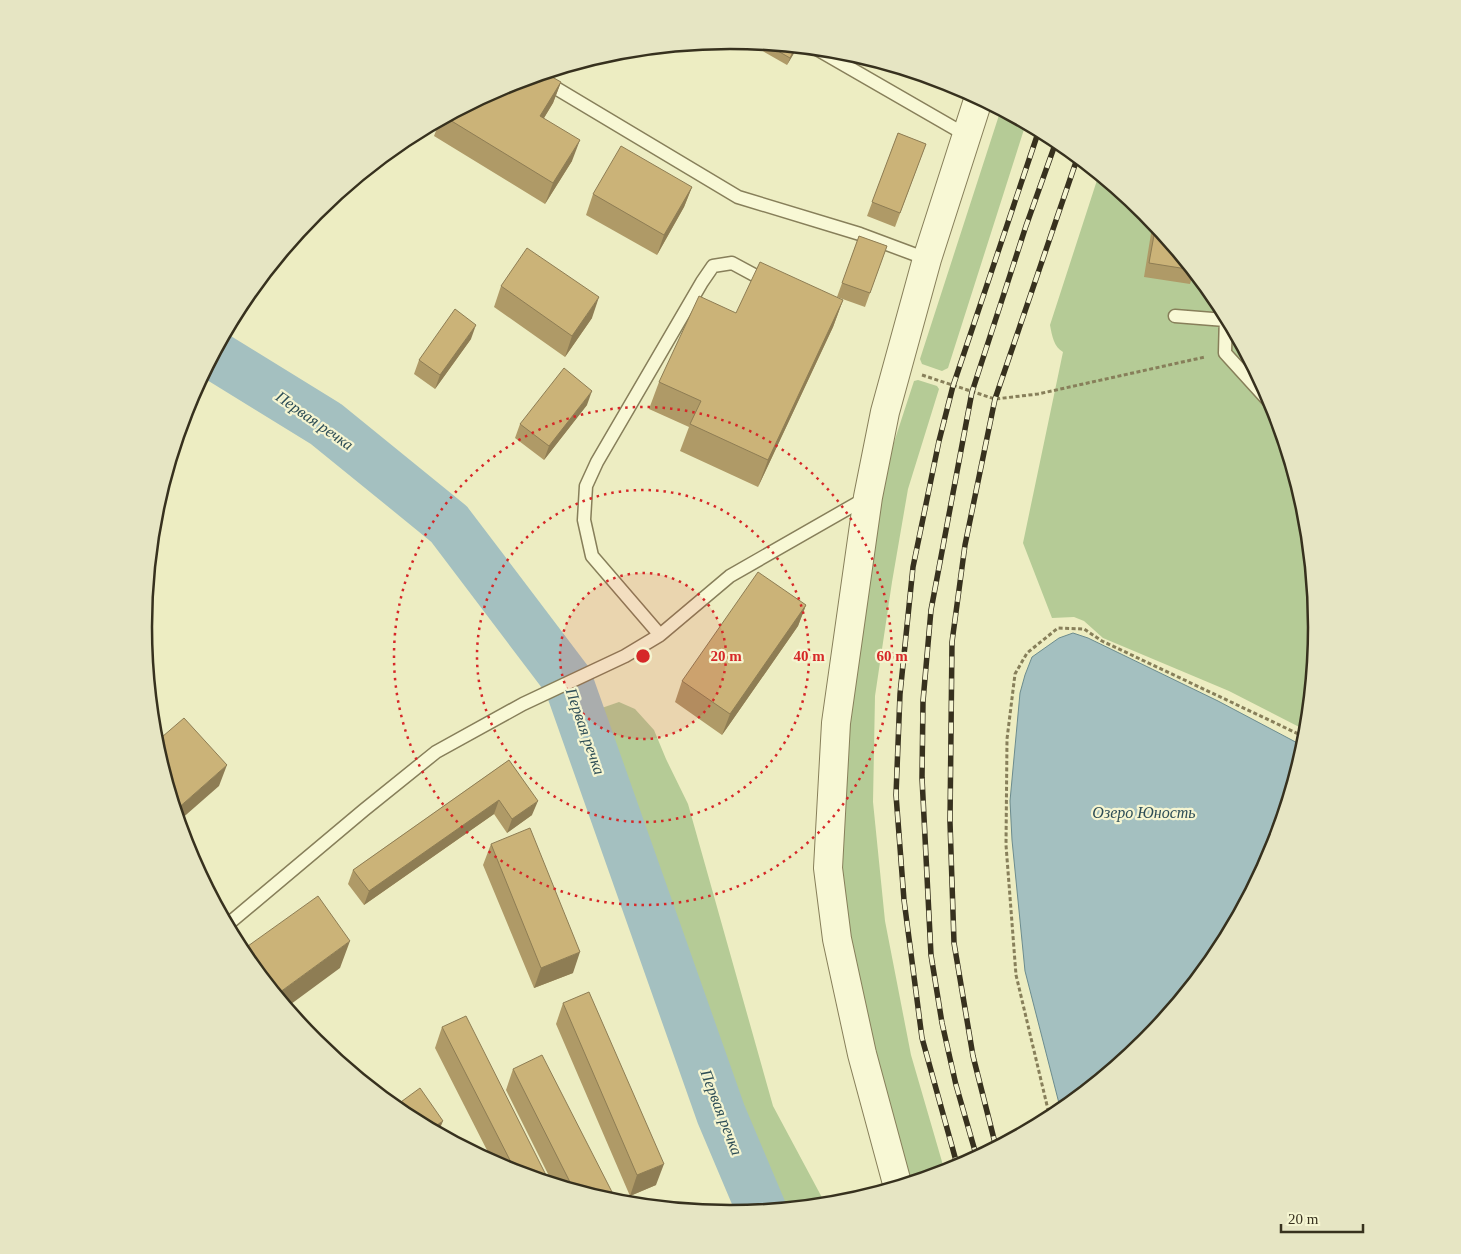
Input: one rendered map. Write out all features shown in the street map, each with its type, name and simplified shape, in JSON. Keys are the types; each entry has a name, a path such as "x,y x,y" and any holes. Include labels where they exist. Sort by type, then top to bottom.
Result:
{"street":[{"path":"896,1181 862,1054 837,938 828,868 836,723 868,496 885,412 927,259 977,104"}],"lane":[{"path":"833,58 966,135"},
{"path":"542,80 738,197 860,234 927,259"},
{"path":"660,635 592,556 584,520 586,486 597,462 713,266 732,263 781,289"},
{"path":"1175,316 1218,318"},
{"path":"1226,329 1225,353 1257,388"},
{"path":"233,920 436,752 523,704 625,656 660,635 730,576 868,496"}],"path":[{"path":"921,375 994,399 1038,394 1225,353"},
{"path":"1048,1110 1016,975 1006,845 1007,739 1015,674 1027,654 1058,628 1084,629 1102,641 1299,735"}],"green space":[{"path":"999,115 1024,129 948,368 942,371 922,364 920,359"},
{"path":"1097,180 1139,218 1165,246 1211,306 1249,371 1278,441 1298,514 1308,589 1308,665 1300,727 1229,691 1103,638 1084,621 1074,617 1052,618 1023,543 1063,352 1055,344 1050,325"},
{"path":"918,380 937,386 939,389 908,489 892,582 875,696 873,802 885,921 911,1055 943,1165 905,1178 836,871 838,798 882,479 914,381"},
{"path":"619,702 635,709 654,730 688,804 773,1106 822,1197 751,1204 660,937 617,823 579,735 580,722 596,710"}],"water":[{"name":"Озеро Юность","path":"1073,633 1088,638 1218,701 1297,743 1278,813 1265,848 1249,883 1211,948 1189,979 1139,1036 1112,1062 1059,1103 1025,971 1010,801 1020,693 1025,675 1032,657 1059,638"}],"building":[{"path":"778,51 793,53 790,58"},
{"path":"552,77 561,82 540,116 580,140 553,183 451,121 475,108 545,79"},
{"path":"898,133 926,144 900,213 872,202"},
{"path":"621,146 692,187 664,235 593,194"},
{"path":"1154,234 1184,269 1149,263"},
{"path":"859,236 887,246 870,293 842,283"},
{"path":"527,248 599,297 572,336 501,286"},
{"path":"760,262 843,300 768,460 690,424 701,401 659,382 699,296 736,313"},
{"path":"455,309 476,325 440,375 419,360"},
{"path":"564,368 592,391 549,446 520,424"},
{"path":"758,572 806,605 730,714 682,681"},
{"path":"184,718 227,765 181,806 172,777 162,737"},
{"path":"509,760 538,801 512,819 499,800 369,891 353,870"},
{"path":"530,828 580,952 541,968 491,844"},
{"path":"318,896 350,941 282,991 249,946"},
{"path":"589,992 664,1164 637,1175 563,1003"},
{"path":"466,1016 546,1175 511,1162 442,1027"},
{"path":"542,1055 612,1192 570,1183 513,1069"},
{"path":"420,1088 443,1121 437,1125 401,1102"}],"waterway":[{"name":"Первая речка","path":"219,358 326,424 449,524 568,681 721,1114 759,1204"}],"railway":[{"path":"956,1159 922,1038 904,900 896,795 900,694 913,567 939,441 953,386 1037,137"},
{"path":"975,1151 956,1085 942,1023 931,955 922,778 923,701 931,610 972,392 1026,226 1054,147"},
{"path":"995,1141 973,1056 954,943 950,822 952,642 965,545 995,399 1076,163"}]}
